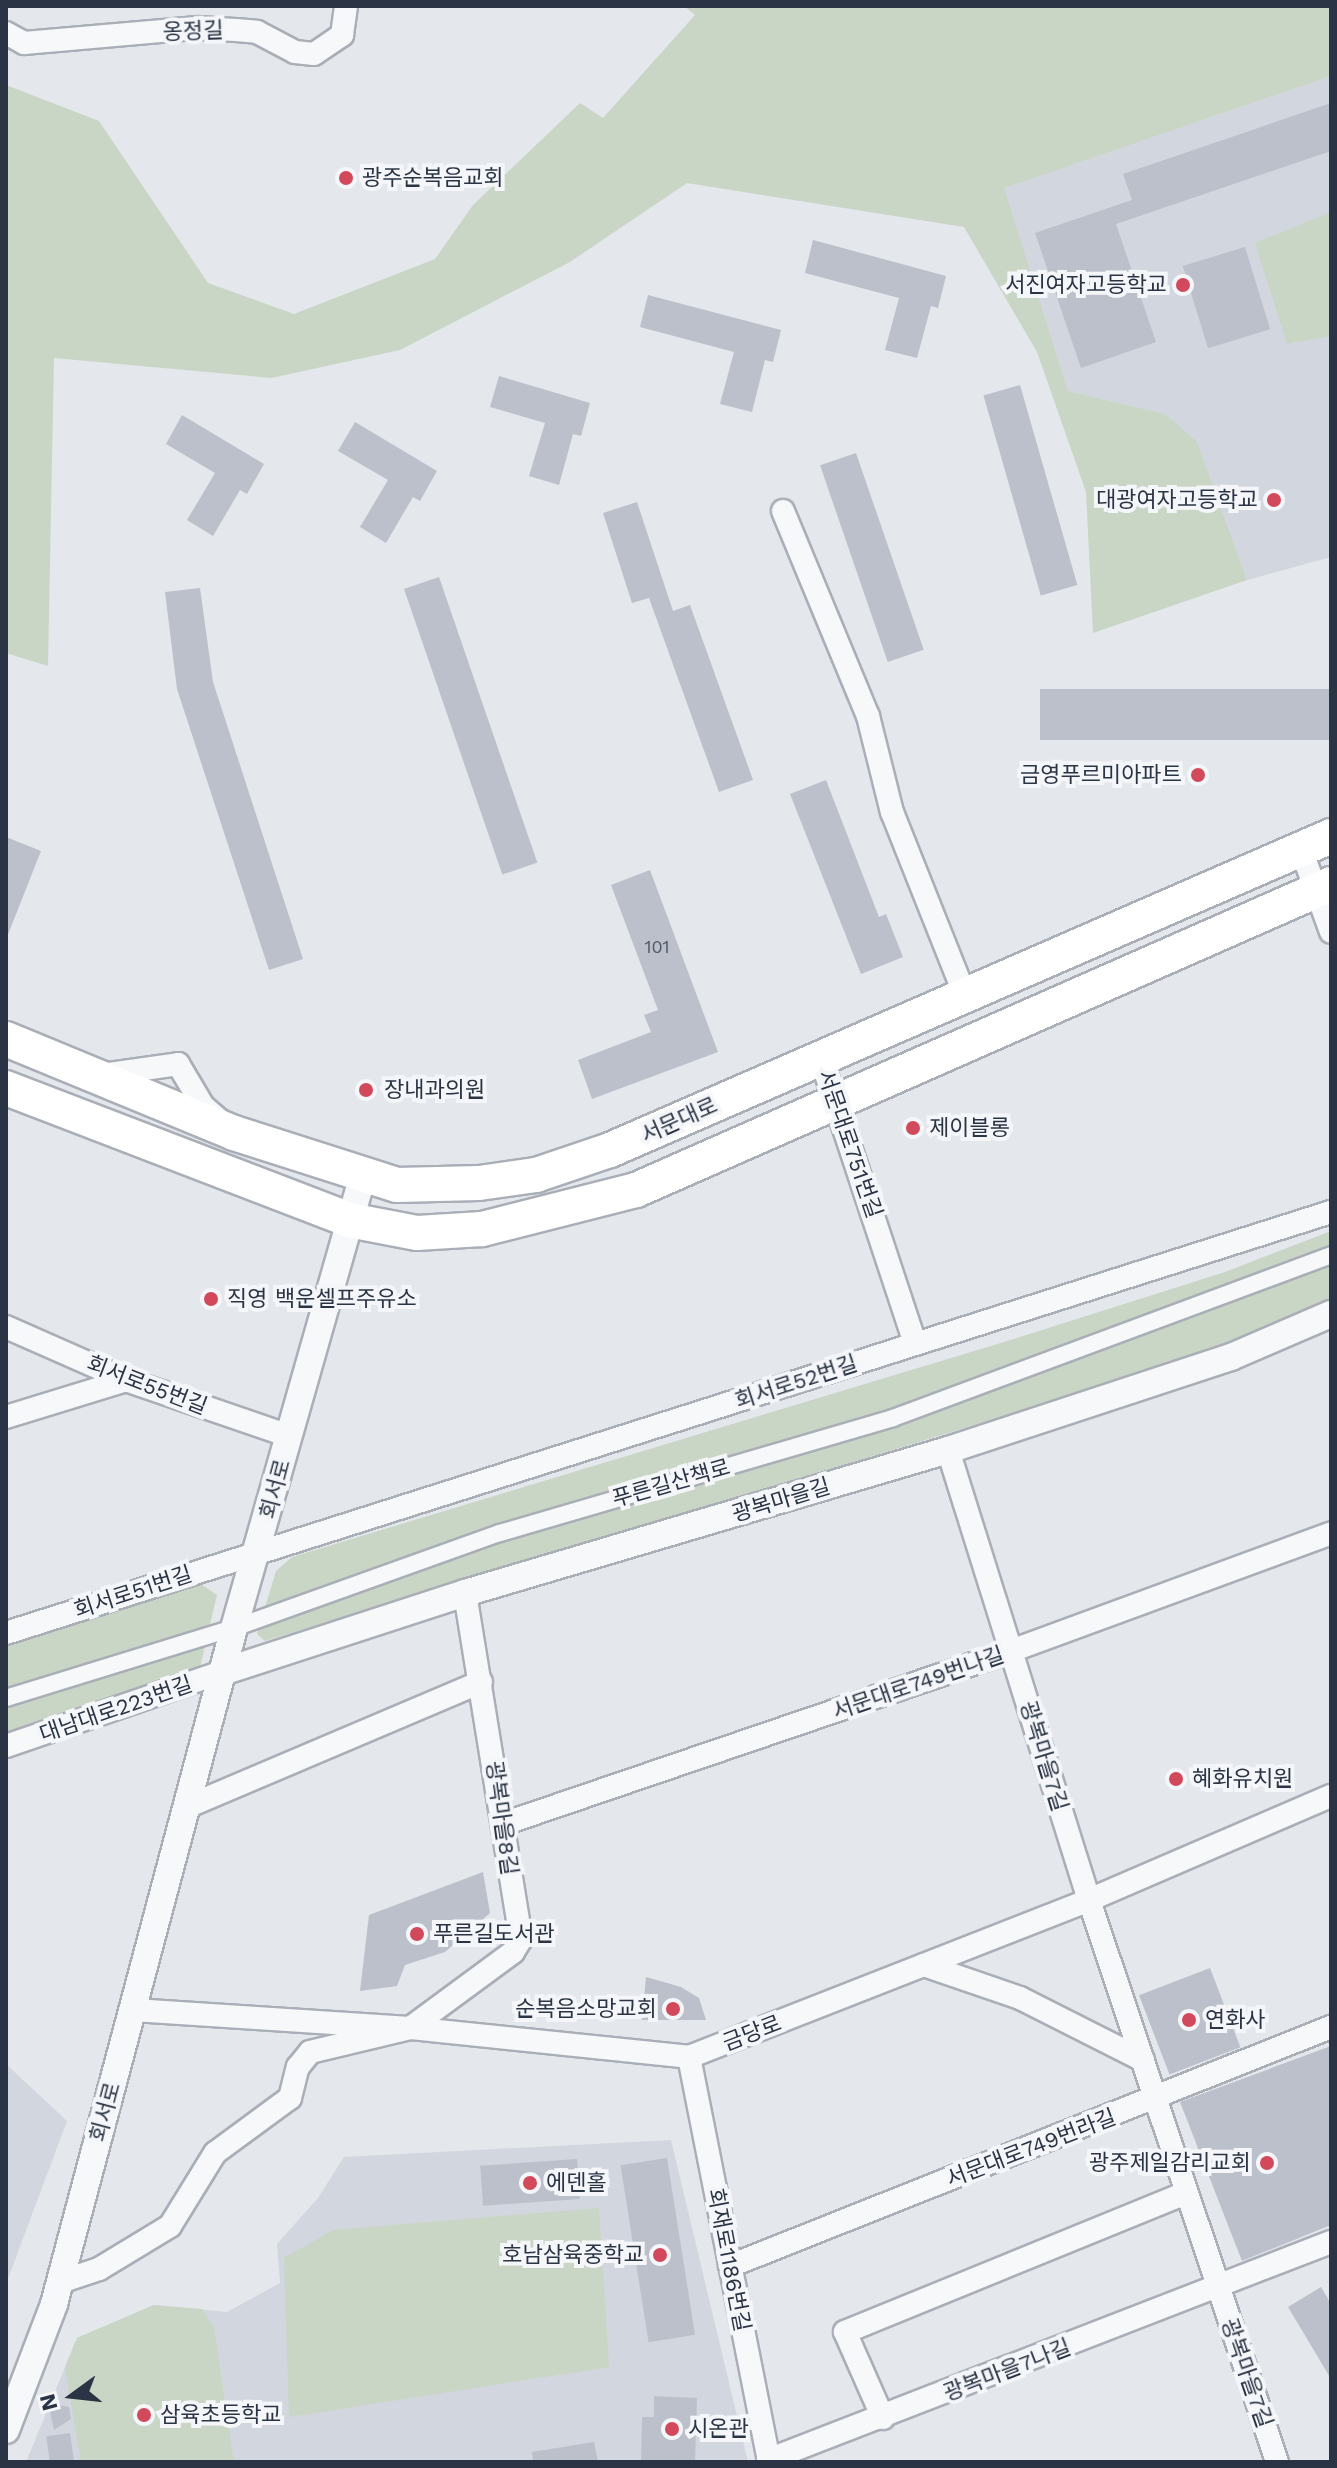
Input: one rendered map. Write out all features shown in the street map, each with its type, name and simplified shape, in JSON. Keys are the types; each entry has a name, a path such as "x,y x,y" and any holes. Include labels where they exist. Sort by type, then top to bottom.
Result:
{"main road":[{"name":"서문대로","path":"6,1039 234,1133 397,1185 479,1183 536,1175 610,1150 1316,843"},
{"path":"6,1088 349,1220 417,1233 451,1233 547,1216 636,1190 1324,887"}],"street":[{"name":"옹정길","path":"6,33 24,43 197,28 236,30 257,32 295,52 314,54 342,35 346,6"},
{"path":"783,511 868,716 892,812 965,995"},
{"path":"1316,843 1331,932"},
{"name":"서문대로751번길","path":"821,1059 915,1343"},
{"name":"회서로","path":"6,2430 60,2282 191,1805 234,1628 259,1549 363,1175"},
{"name":"회서로52번길","path":"259,1549 524,1471 1331,1212"},
{"name":"푸른길산책로","path":"6,1698 234,1628 500,1533 893,1418 1331,1255"},
{"name":"광복마을길","path":"225,1671 465,1593 948,1450 1231,1357 1331,1314"},
{"name":"회서로55번길","path":"6,1327 126,1380 290,1436"},
{"path":"6,1417 126,1380"},
{"name":"광복마을7길","path":"948,1450 1089,1900 1277,2462"},
{"name":"서문대로749번나길","path":"503,1824 1011,1651 1331,1533"},
{"name":"회서로51번길","path":"6,1633 259,1549"},
{"name":"광복마을8길","path":"410,2028 513,1952 521,1939 465,1593"},
{"name":"대남대로223번길","path":"6,1746 225,1671"},
{"path":"191,1805 481,1682"},
{"name":"금당로","path":"133,2010 410,2028 689,2057 1089,1900 1331,1796"},
{"path":"924,1965 1020,1998 1143,2060"},
{"name":"서문대로749번라길","path":"730,2266 1331,2027"},
{"path":"60,2282 99,2269 170,2226 215,2153 290,2098 298,2067 310,2052 410,2028"},
{"name":"회재로1186번길","path":"689,2057 768,2461"},
{"path":"883,2418 845,2332 1186,2193"},
{"name":"광복마을7나길","path":"768,2461 1217,2287 1326,2248"}],"shaded area":[{"name":"서진여자고등학교","path":"1331,76 1331,557 1247,580 1196,442 1164,414 1068,391 1003,188"},
{"path":"6,2064 67,2121 6,2284"},
{"path":"671,2140 748,2462 26,2462 77,2338 154,2305 227,2312 280,2283 277,2244 318,2198 344,2157"}],"green space":[{"path":"684,6 1331,6 1331,76 1004,188 1068,391 1165,414 1197,442 1247,580 1093,633 1086,492 1037,352 964,227 687,183 570,262 400,350 271,378 54,358 48,666 6,653 6,85 99,121 208,283 294,314 435,259 473,205 580,103 603,118 695,15"},
{"path":"1331,212 1331,336 1287,344 1255,243"},
{"path":"1331,1231 1331,1301 1221,1350 265,1641 257,1634 276,1571 292,1557 1014,1339 1225,1272"},
{"path":"201,1584 217,1595 199,1672 6,1732 6,1647"},
{"path":"599,2208 609,2367 289,2417 284,2258 333,2230"},
{"name":"삼육초등학교","path":"154,2305 202,2309 214,2328 234,2462 81,2462 65,2367 77,2338"}],"building":[{"path":"1331,103 1331,151 1116,224 1156,342 1081,368 1035,233 1132,200 1123,174"},
{"path":"813,240 946,276 938,308 931,306 917,358 885,350 899,298 805,273"},
{"path":"1245,247 1270,329 1208,348 1183,266"},
{"path":"648,295 781,330 773,362 765,360 752,412 720,404 734,352 640,327"},
{"path":"499,376 590,403 581,436 573,434 559,485 529,476 545,423 490,407"},
{"path":"1020,385 1077,585 1041,595 983,395"},
{"path":"182,415 264,464 247,494 240,490 213,536 187,520 215,473 166,444"},
{"path":"355,422 437,471 420,501 413,497 386,543 360,527 388,480 338,451"},
{"path":"856,453 924,650 888,662 820,465"},
{"path":"637,502 673,611 690,605 753,780 719,792 649,598 632,603 603,513"},
{"path":"439,577 537,863 502,875 404,589"},
{"path":"200,588 213,682 303,959 269,970 177,689 165,592"},
{"path":"1040,689 1331,689 1331,740 1040,740"},
{"path":"826,780 879,917 886,914 903,957 861,974 790,794"},
{"path":"6,837 41,851 7,937 6,936"},
{"path":"650,870 718,1052 592,1099 578,1060 651,1032 644,1015 658,1010 611,885"},
{"name":"푸른길도서관","path":"483,1872 490,1913 445,1952 405,1965 397,1986 360,1991 369,1915"},
{"name":"연화사","path":"1210,1968 1240,2047 1170,2075 1139,1995"},
{"name":"순복음소망교회","path":"646,1977 681,1987 699,1998 706,2020 642,2020"},
{"name":"광주제일감리교회","path":"1331,2046 1331,2225 1242,2261 1180,2102"},
{"path":"667,2158 695,2335 649,2342 621,2165"},
{"name":"에덴홀","path":"577,2159 580,2199 483,2206 480,2166"},
{"path":"1321,2287 1331,2304 1331,2379 1288,2307"},
{"name":"시온관","path":"654,2396 697,2398 695,2462 641,2462 642,2417 654,2417"},
{"path":"59,2405 69,2407 71,2419 54,2430 50,2412"},
{"path":"70,2433 74,2462 50,2462 46,2436"},
{"path":"594,2442 598,2462 533,2462 532,2452"}],"place":[{"name":"광주순복음교회","path":"346,178"},
{"name":"서진여자고등학교","path":"1183,285"},
{"name":"대광여자고등학교","path":"1274,500"},
{"name":"금영푸르미아파트","path":"1198,775"},
{"name":"장내과의원","path":"366,1090"},
{"name":"제이블롱","path":"913,1128"},
{"name":"직영 백운셀프주유소","path":"211,1299"},
{"name":"혜화유치원","path":"1176,1779"},
{"name":"푸른길도서관","path":"417,1934"},
{"name":"순복음소망교회","path":"673,2009"},
{"name":"연화사","path":"1189,2020"},
{"name":"광주제일감리교회","path":"1267,2163"},
{"name":"에덴홀","path":"530,2183"},
{"name":"호남삼육중학교","path":"660,2255"},
{"name":"삼육초등학교","path":"144,2415"},
{"name":"시온관","path":"672,2429"}]}
